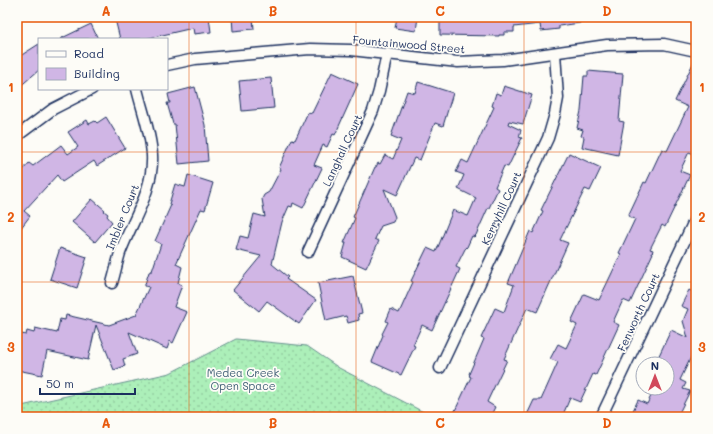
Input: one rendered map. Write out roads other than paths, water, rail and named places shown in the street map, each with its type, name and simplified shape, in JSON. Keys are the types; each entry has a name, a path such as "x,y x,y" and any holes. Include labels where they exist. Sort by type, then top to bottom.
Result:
{"street":[{"name":"Fountainwood Street","path":"168,65 195,59 310,50 351,50 458,62 503,60 607,46 664,44 696,51"},
{"name":"Kerryhill Court","path":"440,368 548,138 558,98 554,53"},
{"name":"Langhall Court","path":"308,252 373,111 387,54"},
{"path":"17,136 53,109 90,90"},
{"name":"Imbler Court","path":"112,283 120,254 146,192 151,173 152,155 150,140 137,90"},
{"name":"Fenworth Court","path":"601,417 696,217"}],"park label":[{"name":"Medea Creek Open Space","path":"243,378"}]}
